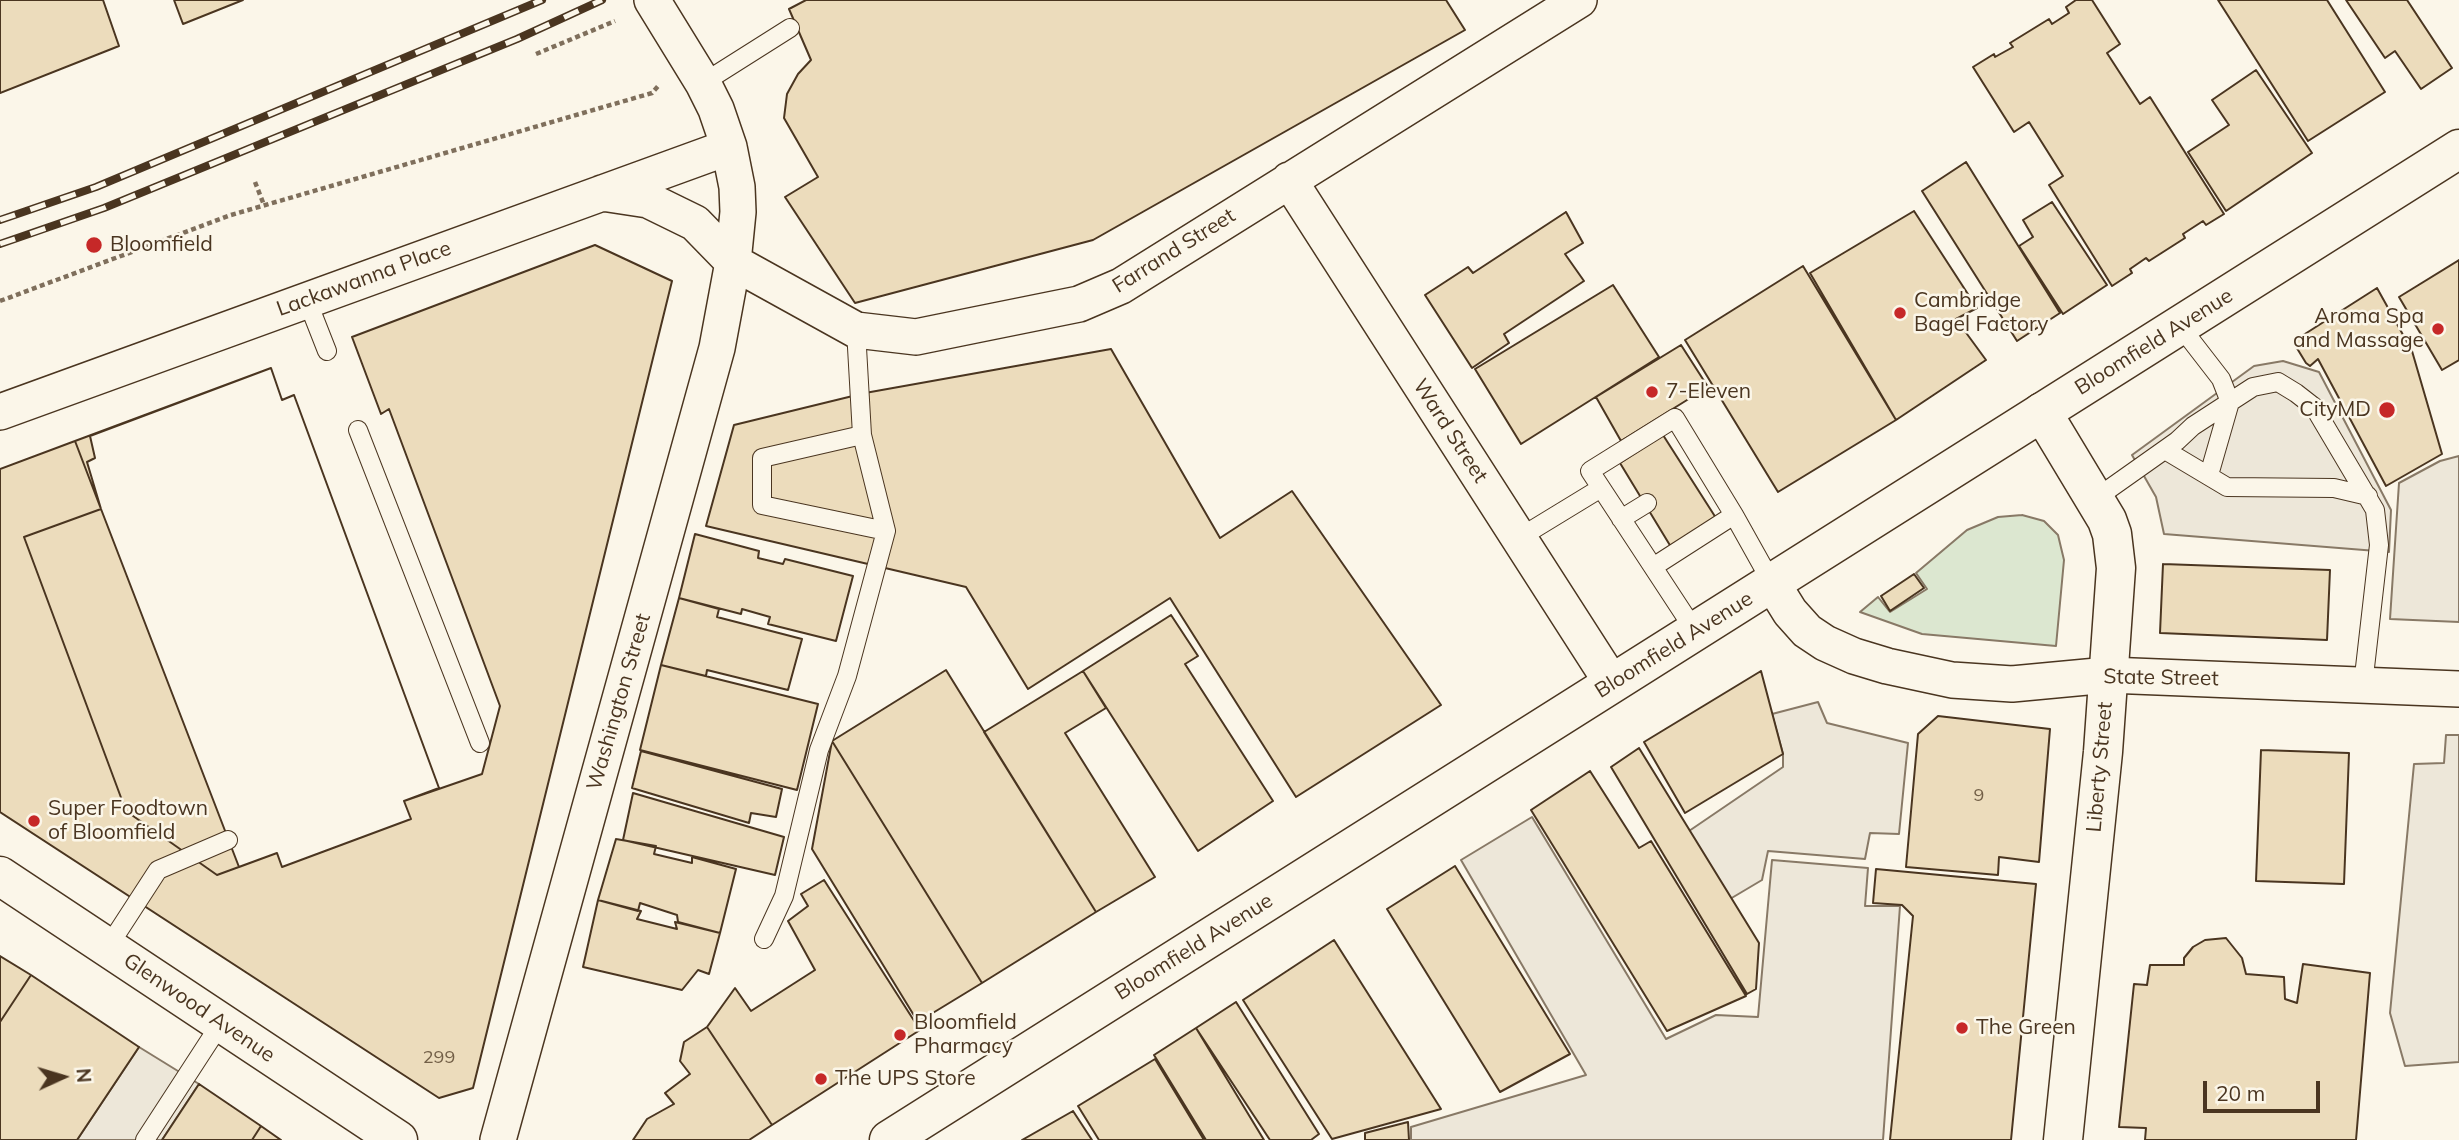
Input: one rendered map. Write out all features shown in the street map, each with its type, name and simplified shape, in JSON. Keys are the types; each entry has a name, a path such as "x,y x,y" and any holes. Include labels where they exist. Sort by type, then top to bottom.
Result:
{"main road":[{"name":"Bloomfield Avenue","path":"889,1140 2459,149"},
{"name":"Liberty Street","path":"2042,412 2107,520 2115,550 2108,675 2063,1140"},
{"name":"Glenwood Avenue","path":"0,876 398,1140"}],"street":[{"name":"Washington Street","path":"498,1140 717,348 733,262 738,212 737,187 729,147 716,109 703,83 652,0"},
{"name":"Farrand Street","path":"733,262 856,330 916,337 1079,304 1121,286 1579,0"},
{"name":"Lackawanna Place","path":"0,411 729,147"},
{"name":"Ward Street","path":"1289,180 1612,683"},
{"path":"602,193 648,200 695,223 733,262"},
{"name":"State Street","path":"1772,583 1790,612 1807,631 1825,643 1854,656 1887,666 1982,683 2012,684 2108,675 2459,690"}],"lane":[{"path":"703,83 790,28"},
{"path":"307,300 327,351"},
{"path":"2180,326 2221,379 2230,402 2208,475"},
{"path":"764,939 784,896 819,750 847,676 886,531 862,435 856,330"},
{"path":"2095,499 2165,450 2193,426 2253,387 2278,382 2296,393 2314,407 2375,510 2379,545 2363,685"},
{"path":"1695,631 1590,471 1675,418 1698,472 1734,514 1772,583"},
{"path":"358,430 480,743"},
{"path":"862,435 762,458 762,505 886,531"},
{"path":"2165,450 2227,488 2334,488 2368,496"},
{"path":"1519,538 1601,488"},
{"path":"1621,519 1647,503"},
{"path":"1653,567 1734,514"},
{"path":"108,947 158,870 228,840"},
{"path":"145,1140 221,1023"}],"path":[{"path":"536,54 615,21"},
{"path":"0,301 231,215 652,93 665,79"},
{"path":"255,181 264,205"}],"green space":[{"path":"2022,515 2044,521 2058,535 2064,560 2056,646 1922,634 1860,612 1878,597 1890,612 1927,589 1916,573 1967,530 1998,517"}],"shaded area":[{"path":"2283,361 2319,372 2391,510 2389,552 2164,534 2156,497 2132,455 2254,366"},
{"path":"2459,456 2459,622 2390,619 2399,483 2440,461"},
{"path":"1818,702 1827,723 1908,743 1899,834 1870,833 1865,859 1768,851 1762,880 1730,899 1689,831 1783,767 1783,754 1772,714"},
{"path":"2446,735 2459,735 2459,1062 2405,1066 2390,1013 2414,764 2444,763"},
{"path":"1532,817 1666,1039 1716,1015 1758,1017 1772,860 1868,868 1865,906 1900,906 1883,1140 1411,1140 1411,1127 1586,1075 1461,860"},
{"path":"139,1047 199,1084 162,1140 77,1140"}],"building":[{"path":"0,0 103,0 119,46 0,93"},
{"path":"174,0 243,0 183,24"},
{"path":"806,0 1446,0 1465,30 1093,240 855,303 785,197 818,177 784,118 787,94 798,74 811,60 789,9"},
{"path":"2076,0 2092,0 2120,44 2107,53 2140,104 2150,97 2224,214 2206,225 2203,221 2183,234 2185,238 2149,261 2146,258 2130,269 2132,273 2112,286 2049,185 2063,176 2029,122 2014,132 1973,67 1994,54 1995,57 2013,47 2010,43 2049,19 2052,24 2069,13 2066,7"},
{"path":"2218,0 2327,0 2385,92 2308,141"},
{"path":"2346,0 2407,0 2452,68 2421,89 2395,51 2385,58"},
{"path":"2256,70 2312,153 2226,211 2188,152 2229,125 2212,100"},
{"path":"1966,162 2060,313 2017,341 1922,191"},
{"path":"2052,202 2107,285 2063,314 2019,246 2033,237 2023,220"},
{"name":"Cambridge Bagel Factory","path":"1914,211 1977,308 1956,319 1986,360 1896,420 1810,273"},
{"path":"1566,212 1583,243 1565,254 1584,281 1504,334 1509,343 1472,368 1425,295 1468,267 1473,273"},
{"path":"595,245 672,281 473,1088 439,1098 0,812 0,469 75,441 101,509 24,537 126,811 217,875 277,853 282,867 411,819 404,801 482,774 500,706 389,409 381,414 352,337"},
{"name":"Aroma Spa and Massage","path":"2459,260 2459,360 2442,370 2399,297"},
{"path":"1803,266 1896,420 1778,492 1685,340"},
{"path":"1613,285 1659,357 1521,444 1475,369"},
{"name":"CityMD","path":"2377,288 2412,351 2442,454 2386,486 2318,359 2310,366 2295,345 2297,339"},
{"name":"7-Eleven","path":"1681,345 1708,387 1621,441 1596,397"},
{"path":"1111,349 1220,538 1292,491 1441,705 1296,797 1170,598 1028,689 966,587 706,526 734,425 865,393"},
{"path":"271,368 282,400 294,395 439,788 404,801 411,819 282,867 277,853 217,875 126,811 24,537 101,509 75,441"},
{"path":"271,368 282,400 294,395 439,788 404,801 411,819 282,867 277,853 239,867 101,509 87,462 95,458 90,436"},
{"path":"1663,435 1716,518 1671,547 1620,463"},
{"path":"695,534 759,551 758,558 783,564 785,559 853,576 836,641 768,624 770,617 742,609 741,614 679,598"},
{"path":"2163,564 2330,570 2327,640 2160,633"},
{"path":"1914,574 1924,588 1890,611 1881,596"},
{"path":"679,598 719,609 717,617 802,639 788,690 707,670 706,676 661,665"},
{"path":"1171,615 1198,656 1185,664 1273,801 1198,851 1083,671"},
{"path":"661,665 818,704 797,790 640,750"},
{"path":"946,670 1096,912 982,983 832,741"},
{"path":"1083,671 1106,708 1065,733 1155,877 1096,912 984,732"},
{"path":"1761,671 1783,754 1685,813 1644,742"},
{"path":"1938,716 2050,729 2039,862 1999,857 1998,875 1906,867 1918,734"},
{"path":"832,741 982,983 918,1022 812,849"},
{"path":"1639,748 1759,943 1756,989 1747,994 1611,767"},
{"path":"2261,750 2349,753 2344,884 2256,881"},
{"path":"641,751 782,789 776,817 751,813 749,823 632,788"},
{"path":"1590,771 1639,848 1651,841 1746,996 1667,1031 1531,810"},
{"path":"633,793 784,837 775,875 623,840"},
{"path":"616,839 656,846 654,854 692,863 692,857 736,869 720,933 678,922 677,915 640,903 638,911 598,900"},
{"path":"1455,866 1570,1054 1500,1092 1387,909"},
{"name":"The Green","path":"1876,869 2036,884 2011,1140 1890,1140 1913,916 1902,905 1873,903"},
{"path":"824,880 920,1030 772,1125 707,1027 735,988 751,1011 815,970 788,921 808,906 801,894"},
{"path":"598,900 641,911 637,919 677,929 675,922 720,933 709,974 698,970 682,990 583,967"},
{"path":"2226,938 2242,958 2246,974 2284,977 2285,999 2297,1003 2303,964 2370,973 2356,1140 2145,1140 2146,1128 2119,1127 2134,984 2147,985 2150,965 2184,965 2184,958 2193,947 2205,940"},
{"path":"1334,940 1441,1109 1332,1139 1243,1000"},
{"path":"0,956 31,975 0,1022"},
{"path":"31,975 139,1047 77,1140 0,1140 0,1022"},
{"path":"1236,1002 1319,1134 1311,1140 1270,1140 1196,1028"},
{"path":"707,1027 772,1125 749,1140 633,1140 647,1119 674,1104 665,1093 690,1074 680,1061 684,1042"},
{"path":"1196,1028 1264,1140 1206,1140 1154,1055"},
{"path":"1155,1059 1204,1140 1099,1140 1078,1106"},
{"path":"199,1084 261,1126 252,1140 162,1140"},
{"path":"1073,1111 1092,1140 1022,1140"},
{"path":"1408,1122 1409,1140 1365,1140 1365,1133"},
{"path":"261,1126 281,1140 252,1140"}],"railway":[{"path":"0,220 96,187 542,0"},
{"path":"0,244 104,208 517,39 602,0"}],"place":[{"name":"Bloomfield","path":"94,245"},
{"name":"Cambridge Bagel Factory","path":"1900,313"},
{"name":"Aroma Spa and Massage","path":"2438,329"},
{"name":"7-Eleven","path":"1652,392"},
{"name":"CityMD","path":"2387,410"},
{"name":"Super Foodtown of Bloomfield","path":"34,821"},
{"name":"The Green","path":"1962,1028"},
{"name":"Bloomfield Pharmacy","path":"900,1035"},
{"name":"The UPS Store","path":"821,1079"}]}
